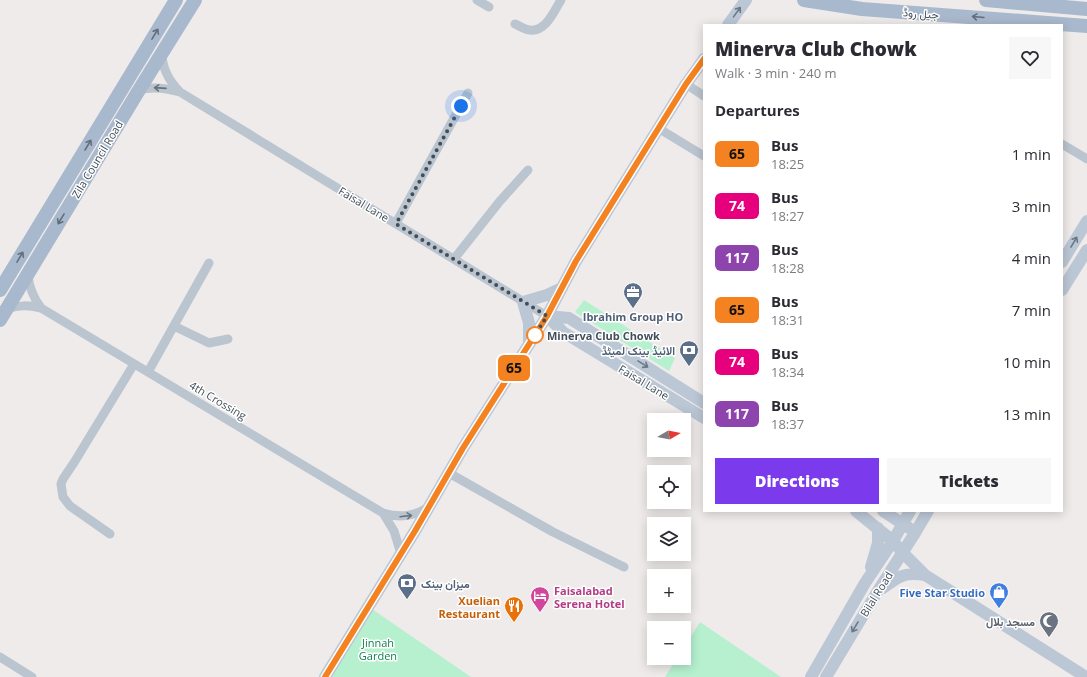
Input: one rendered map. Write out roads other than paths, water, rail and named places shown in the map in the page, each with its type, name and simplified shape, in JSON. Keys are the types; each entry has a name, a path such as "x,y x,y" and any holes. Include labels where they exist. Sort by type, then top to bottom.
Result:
{"main road":[{"name":"Zila Council Road","path":"0,290 176,0"},
{"name":"Zila Council Road","path":"3,314 195,0"},
{"path":"729,24 746,0"},
{"name":"جیل روڈ","path":"804,0 862,9 1061,24"},
{"path":"986,0 1087,9"},
{"name":"جیل روڈ","path":"1063,24 1087,26"},
{"path":"325,677 415,531 428,507 547,316 576,261 658,128 703,60"},
{"path":"1063,260 1087,221"},
{"path":"1063,288 1087,250"},
{"path":"529,345 529,323 523,302 547,295 562,288"},
{"name":"Faisal Lane","path":"547,316 569,318 703,402"},
{"name":"Faisal Lane","path":"547,316 563,332 703,417"},
{"path":"857,512 893,541 925,575 1086,677"},
{"path":"884,512 915,533"},
{"name":"Bilal Road","path":"811,677 865,583 893,541 909,512"},
{"name":"Bilal Road","path":"826,677 927,512"},
{"path":"865,583 874,560 878,543 878,528"},
{"path":"876,594 893,580 903,575 912,573 925,575"}],"street":[{"path":"477,0 489,7"},
{"path":"515,24 530,30 538,29 548,21 561,0"},
{"name":"Faisal Lane","path":"162,52 164,69 168,77 180,92 547,316"},
{"path":"686,84 703,95"},
{"name":"Faisal Lane","path":"139,90 159,88 180,92"},
{"path":"396,224 468,93"},
{"path":"658,128 703,155"},
{"path":"1063,145 1087,159"},
{"path":"454,259 500,201 528,170"},
{"path":"148,372 209,263"},
{"name":"4th Crossing","path":"28,275 29,287 33,298 41,308"},
{"name":"4th Crossing","path":"3,314 18,305 30,305 41,308 383,513"},
{"path":"174,326 209,343 228,339"},
{"path":"110,534 70,506 63,497 62,484 65,475 75,462 134,364"},
{"path":"449,473 553,532 624,567"},
{"path":"383,513 392,516 406,516 420,513 428,507"},
{"path":"383,513 394,531 400,554"},
{"path":"0,657 20,674 32,677"}],"place":[{"name":"Ibrahim Group HO","path":"633,309"},
{"name":"Minerva Club Chowk","path":"535,335"},
{"name":"الائیڈ بینک لمیٹڈ","path":"689,367"},
{"name":"میزان بینک","path":"407,600"},
{"name":"Five Star Studio","path":"999,609"},
{"name":"Faisalabad Serena Hotel","path":"540,613"},
{"name":"Xuelian Restaurant","path":"514,623"},
{"name":"مسجد بلال","path":"1049,638"}],"park label":[{"name":"Jinnah Garden","path":"378,648"}]}
